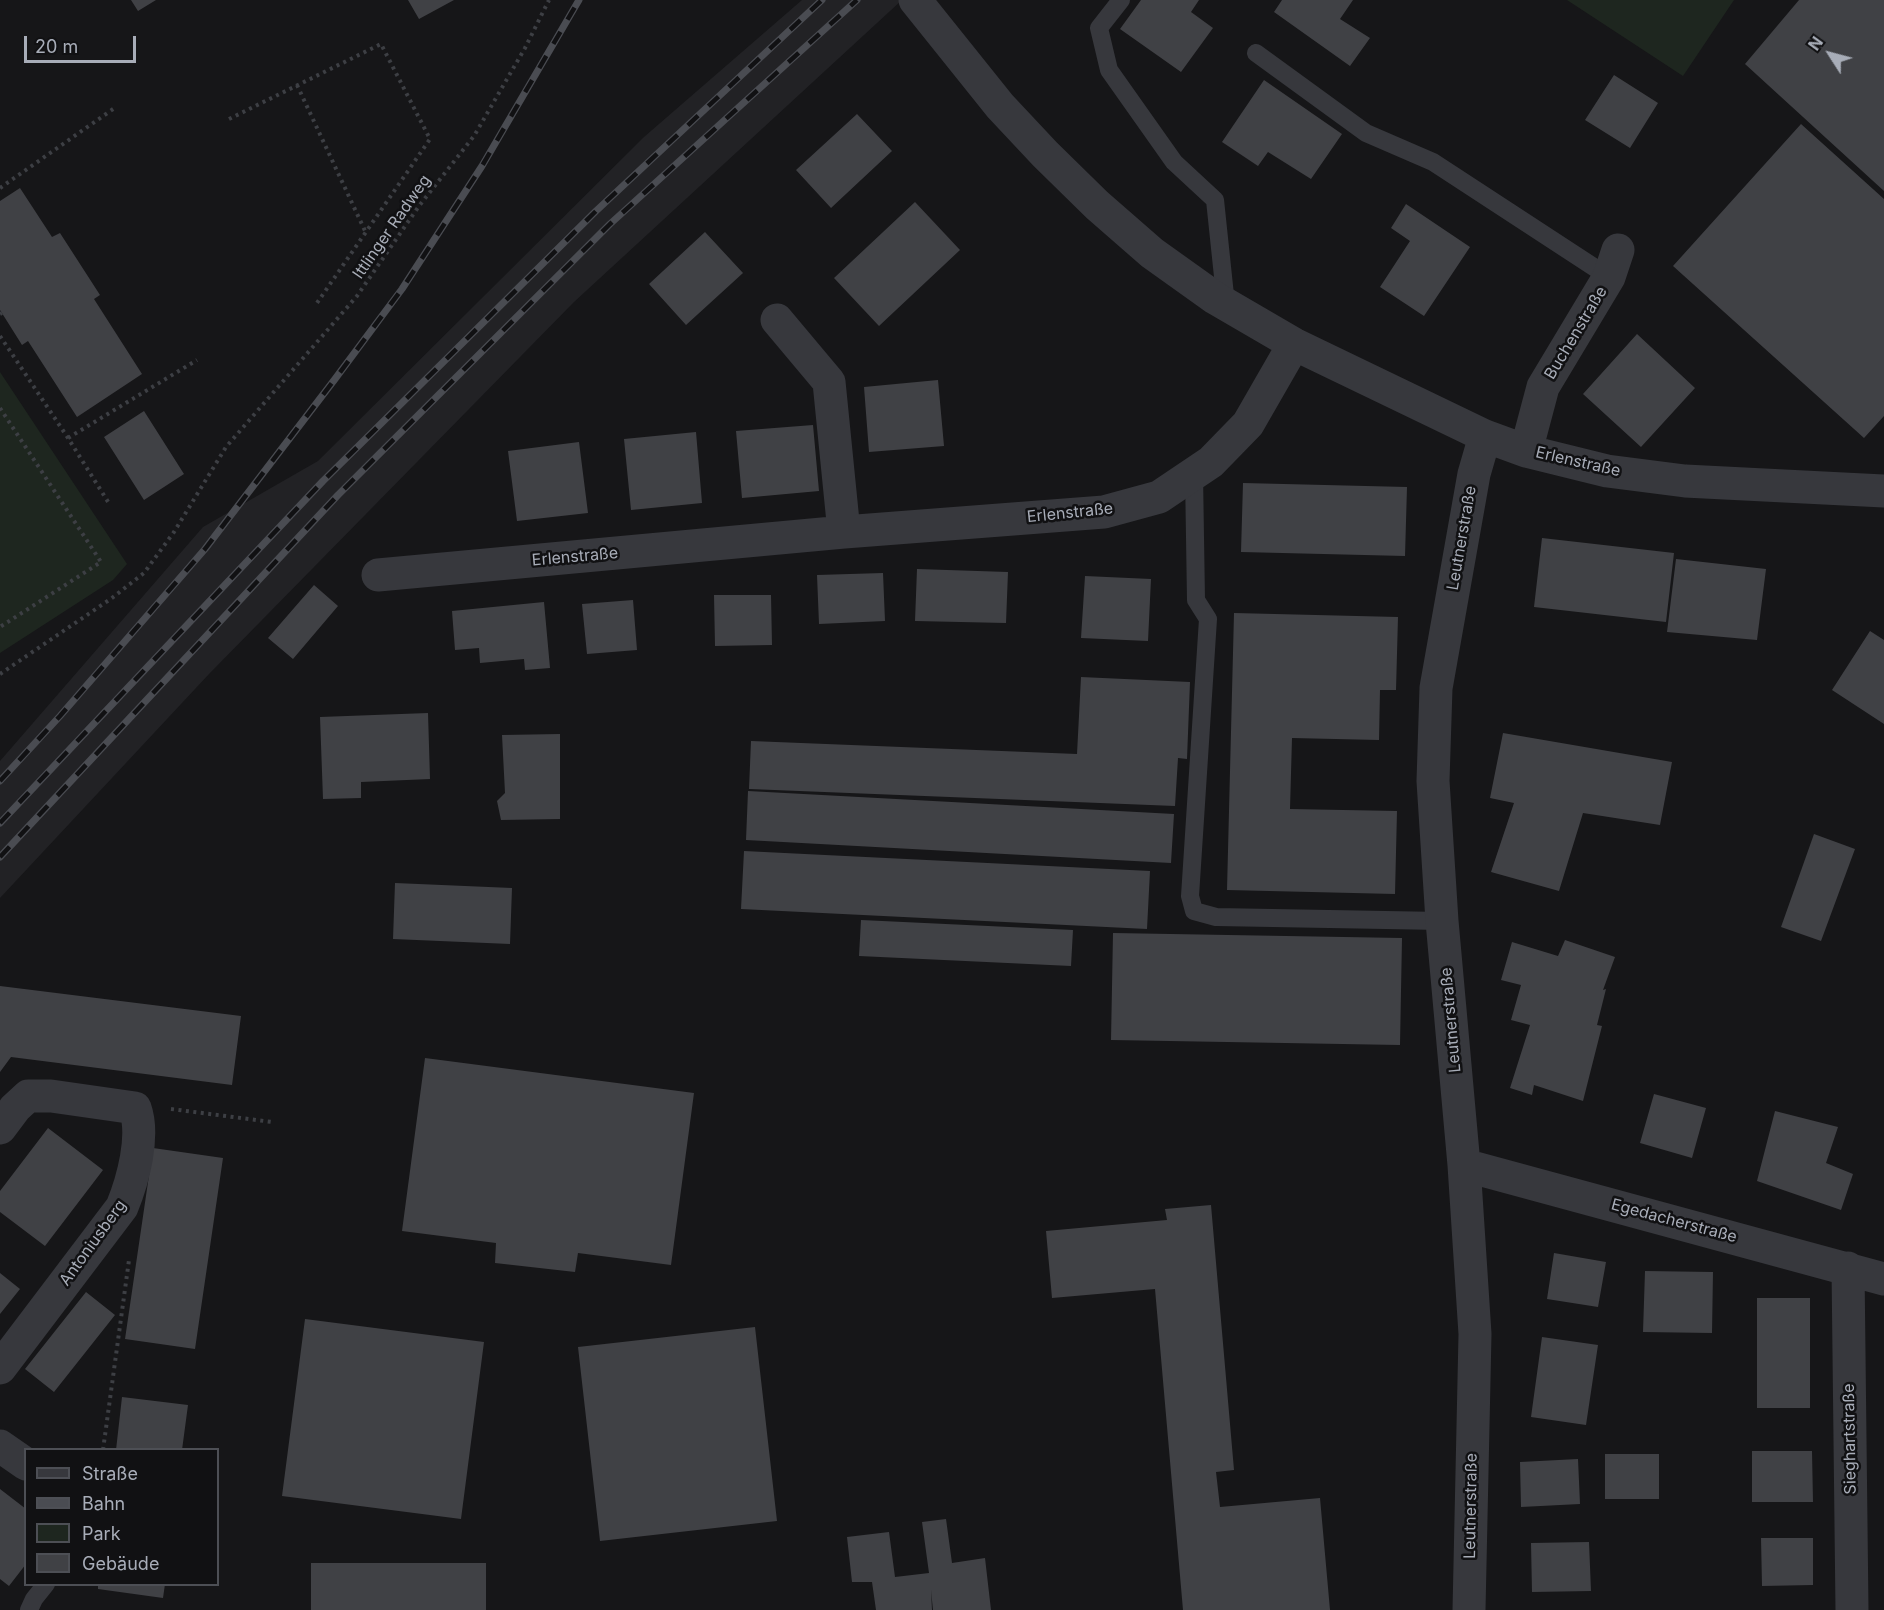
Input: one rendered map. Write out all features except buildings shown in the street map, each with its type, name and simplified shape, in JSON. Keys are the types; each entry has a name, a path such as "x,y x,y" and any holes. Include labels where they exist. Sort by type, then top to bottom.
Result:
{"street":[{"name":"Erlenstraße","path":"915,0 1008,114 1097,205 1152,253 1226,305 1294,344 1485,436 1526,451 1606,471 1685,481 1786,488 1884,491"},
{"name":"Buchenstraße","path":"1526,451 1543,387 1614,264"},
{"path":"777,320 829,382 844,532"},
{"name":"Erlenstraße","path":"378,575 844,532 1104,513 1159,498 1211,462 1248,424 1294,344"},
{"name":"Leutnerstraße","path":"1469,1610 1475,1334 1464,1165 1442,921 1433,781 1436,688 1474,474 1485,436"},
{"path":"0,1128 15,1108 28,1096 51,1096 135,1108"},
{"name":"Antoniusberg","path":"0,1368 122,1207 132,1183 138,1143 135,1108"},
{"name":"Egedacherstraße","path":"1464,1165 1884,1279"},
{"name":"Sieghartstraße","path":"1848,1268 1852,1610"},
{"path":"0,1446 24,1463"}],"lane":[{"path":"1120,0 1099,28 1109,70 1174,162 1215,200 1226,305"},
{"path":"1256,53 1366,133 1433,162 1614,264"},
{"path":"1194,474 1196,600 1208,619 1190,896 1194,911 1216,918 1442,921"},
{"path":"29,1610 44,1586"}],"path":[{"name":"Ittlinger Radweg","path":"0,674 112,598 144,573 174,532 226,447 357,296 419,206 474,136 525,48 549,0"},
{"path":"229,119 381,44 430,139 317,303"},
{"path":"297,85 366,233"},
{"path":"0,188 116,107"},
{"path":"0,336 110,505"},
{"path":"68,438 197,360"},
{"path":"0,408 101,562 0,627"},
{"path":"135,1108 163,1108 272,1122"},
{"path":"103,1448 130,1255"}],"shaded area":[{"path":"802,0 902,0 574,302 209,674 0,898 0,761 203,527 318,461 644,137"}],"green space":[{"path":"1567,0 1734,0 1683,76"},
{"path":"0,372 127,564 113,580 0,653"}],"railway":[{"path":"0,781 60,716 205,549 402,289 482,166 579,0"},
{"path":"0,823 323,481 596,211 822,0"},
{"path":"0,857 338,495 610,224 857,0"}]}
